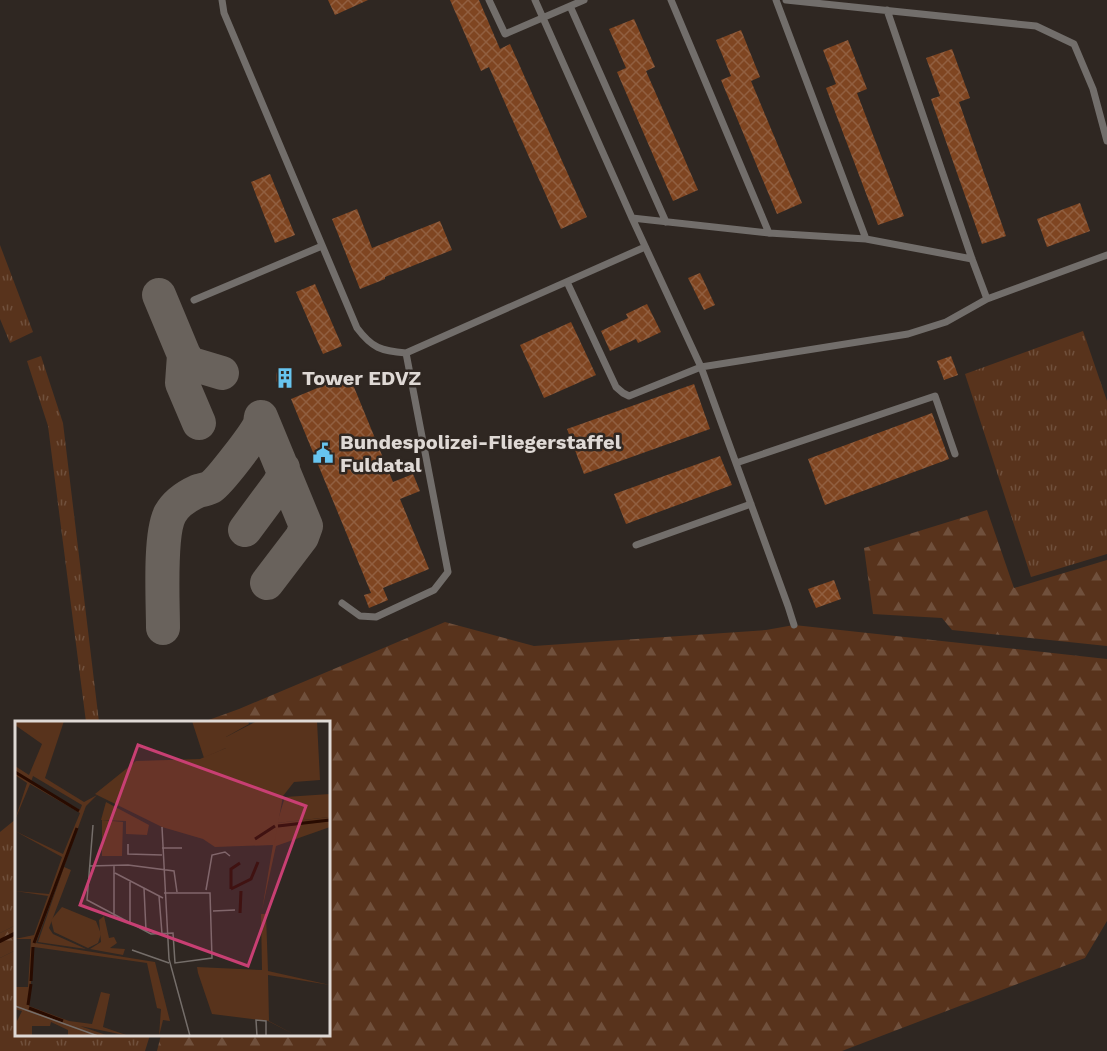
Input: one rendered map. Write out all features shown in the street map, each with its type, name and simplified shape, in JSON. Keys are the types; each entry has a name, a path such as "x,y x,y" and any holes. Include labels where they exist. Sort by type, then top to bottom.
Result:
{"lane":[{"path":"222,0 224,13 357,328 366,340 376,347 406,353 645,247"},
{"path":"489,0 505,34 584,0"},
{"path":"535,0 701,368 794,625"},
{"path":"671,0 769,233"},
{"path":"776,0 866,240"},
{"path":"786,0 1036,26 1074,44 1093,89 1107,141"},
{"path":"570,6 666,222"},
{"path":"887,10 987,299"},
{"path":"632,218 769,233 866,240 972,259"},
{"path":"194,300 322,246"},
{"path":"567,282 616,387 629,396 701,368 908,334 946,322 987,299 1107,255"},
{"path":"342,603 360,616 376,617 434,590 448,572 406,353"},
{"path":"736,463 934,396 956,454"},
{"path":"636,545 751,504"}],"green space":[{"path":"0,245 33,332 10,343 0,319"},
{"path":"1083,331 1107,401 1107,554 1031,577 965,374"},
{"path":"41,356 63,423 99,721 86,721 48,426 27,361"},
{"path":"987,510 1014,588 1107,560 1107,646 952,630 942,618 873,614 864,548"},
{"path":"445,622 534,646 766,630 794,625 1107,659 1107,921 1085,958 842,1051 157,1051 161,1036 330,1036 330,721 206,721"},
{"path":"15,820 15,926 0,933 0,832"},
{"path":"15,926 15,950 0,958 0,933"},
{"path":"15,950 15,1036 150,1036 145,1051 0,1051 0,958"}],"building":[{"path":"328,0 368,0 335,15"},
{"path":"450,0 479,0 500,49 510,44 587,217 561,229 489,67 481,71"},
{"path":"634,19 655,67 646,71 698,190 673,201 617,72 626,68 609,29"},
{"path":"741,30 760,77 751,81 802,203 777,214 721,80 731,76 716,40"},
{"path":"848,40 867,89 857,93 904,216 878,225 826,88 836,84 823,50"},
{"path":"952,49 970,98 959,102 1006,236 982,244 931,99 940,96 926,58"},
{"path":"270,174 295,235 275,243 251,182"},
{"path":"1080,203 1090,231 1047,247 1037,219"},
{"path":"357,209 372,248 440,221 452,250 360,289 332,219"},
{"path":"700,273 715,305 704,310 688,278"},
{"path":"315,284 342,346 323,354 296,292"},
{"path":"647,304 661,332 638,343 636,339 610,351 601,331 628,318 626,314"},
{"path":"571,322 596,375 544,398 520,345"},
{"path":"951,356 958,375 944,380 937,361"},
{"name":"Tower EDVZ","path":"284,368 290,370 293,375 292,390 280,386 276,381 277,372"},
{"path":"349,375 393,482 413,474 420,491 400,499 429,569 383,588 388,600 369,608 364,595 371,593 291,399"},
{"path":"694,384 710,429 584,474 567,429"},
{"path":"932,413 949,459 825,505 808,459"},
{"path":"720,456 732,485 626,524 614,494"},
{"path":"834,580 841,599 816,608 808,589"}],"waterway":[{"path":"0,941 15,934"}],"taxiway":[{"path":"159,295 184,355 182,383 199,423"},
{"path":"184,355 192,364 222,373"},
{"path":"261,417 306,526 302,537 267,583"},
{"path":"163,628 163,552 170,514 175,506 186,498 215,483 251,439 259,426 261,417"},
{"path":"245,530 279,484 283,476 283,468"}],"place":[{"name":"Tower EDVZ","path":"285,378"},
{"name":"Bundespolizei-Fliegerstaffel Fuldatal","path":"323,453"}]}
